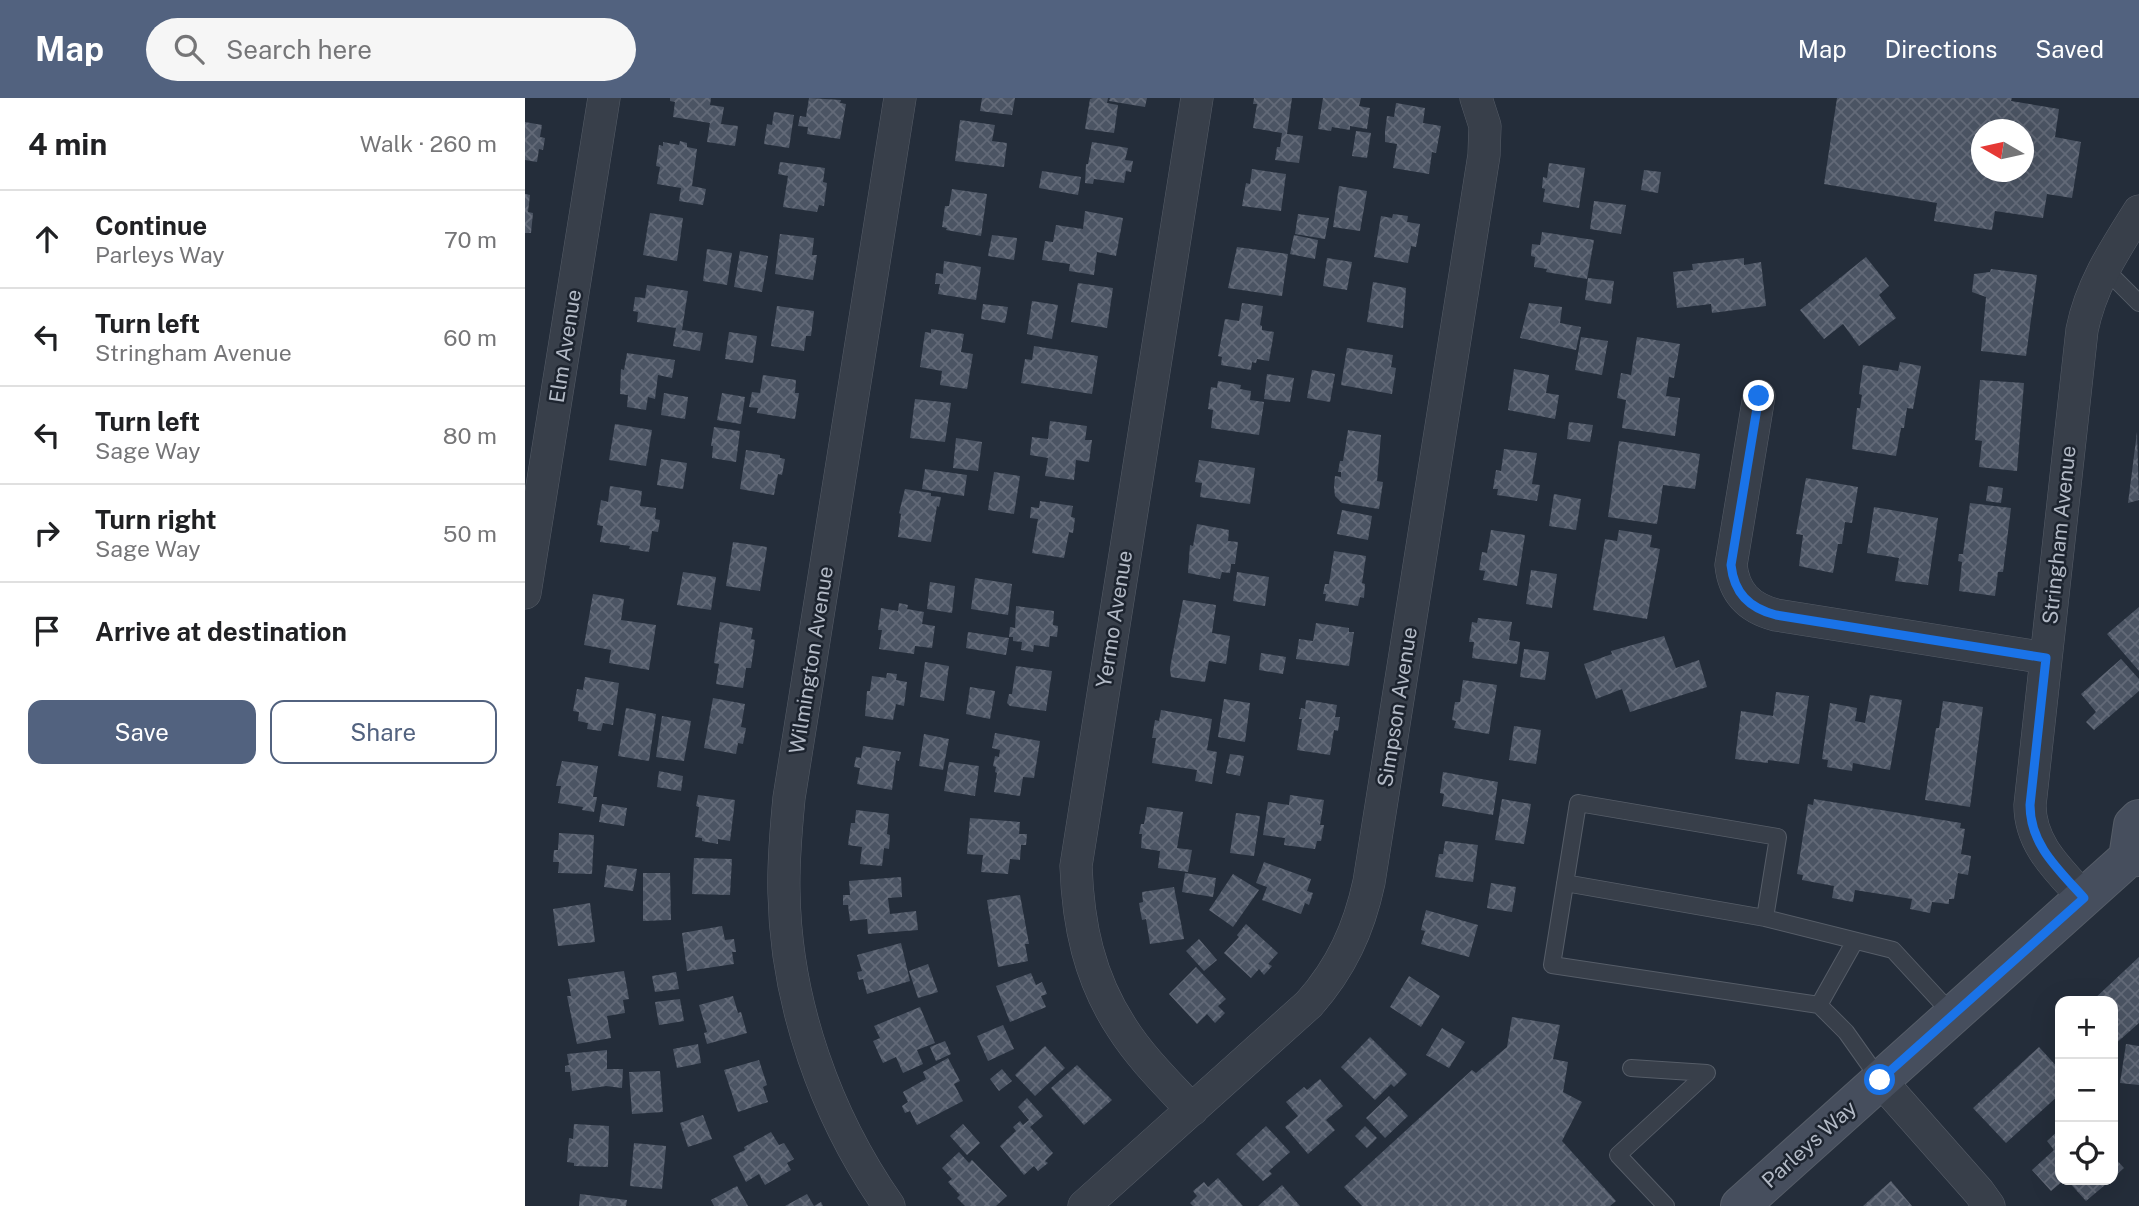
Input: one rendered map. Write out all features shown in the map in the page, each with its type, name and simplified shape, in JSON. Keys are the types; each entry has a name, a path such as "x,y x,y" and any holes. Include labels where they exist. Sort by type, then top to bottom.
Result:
{"main road":[{"name":"Parleys Way","path":"1740,1206 2084,898 2134,857 2133,825 2139,819"}],"street":[{"name":"Elm Avenue","path":"525,593 604,98"},
{"name":"Wilmington Avenue","path":"889,1206 845,1134 814,1062 797,996 787,941 784,872 789,798 901,98"},
{"name":"Yermo Avenue","path":"1192,1110 1123,1030 1108,1005 1086,951 1080,923 1076,866 1197,98"},
{"name":"Simpson Avenue","path":"1084,1206 1309,1004 1325,986 1349,947 1365,904 1485,155 1485,126 1476,98"},
{"name":"Stringham Avenue","path":"2084,898 2042,850 2031,827 2030,805 2082,330 2086,310 2104,268 2139,211"},
{"path":"1759,396 1731,565 1736,586 1751,605 1776,615 2046,658"},
{"path":"1880,1080 1989,1206"}],"lane":[{"path":"2104,268 2139,303"},
{"path":"1765,918 1778,837 1578,803 1552,965 1819,1005 1846,1032 1880,1080"},
{"path":"1565,883 1765,918 1893,950 1954,1015"},
{"path":"1819,1005 1855,941"},
{"path":"1631,1068 1707,1073 1618,1155 1666,1206"}],"building":[{"path":"670,98 711,98 710,105 724,107 721,124 738,126 735,146 707,142 710,123 673,117 675,102 670,101"},
{"path":"809,98 841,100 840,103 846,104 840,139 807,134 808,127 798,126 800,116 806,117"},
{"path":"982,98 1015,98 1012,115 980,111"},
{"path":"1108,98 1107,103 1118,105 1114,133 1085,129 1090,99"},
{"path":"1110,98 1147,98 1145,107 1109,101"},
{"path":"1254,98 1292,98 1287,134 1303,136 1299,163 1275,160 1282,133 1253,128 1257,104 1253,104"},
{"path":"1323,98 1361,98 1359,106 1370,108 1367,129 1350,126 1350,130 1332,127 1331,131 1318,129"},
{"path":"1837,98 2012,98 2011,101 2059,109 2055,137 2081,142 2072,198 2047,194 2043,218 1995,211 1992,230 1934,221 1937,203 1824,184"},
{"path":"1396,103 1425,108 1423,123 1441,126 1436,153 1432,152 1429,174 1393,168 1397,144 1385,142 1385,131 1387,116 1394,117"},
{"path":"774,112 794,115 789,148 764,144 767,124 772,125"},
{"path":"960,120 995,125 992,141 1007,143 1004,167 955,161"},
{"path":"525,122 542,125 540,137 545,138 543,150 539,149 537,162 525,160"},
{"path":"1356,131 1371,133 1367,158 1352,156"},
{"path":"680,141 687,143 687,147 697,149 692,186 706,189 703,205 679,201 681,188 657,184 660,167 656,166 659,145 663,146 663,142 679,145"},
{"path":"1092,142 1128,148 1125,160 1133,161 1131,172 1126,171 1124,183 1094,179 1093,184 1085,183 1086,164"},
{"path":"780,162 825,168 823,182 827,183 824,206 819,205 817,212 783,207 788,176 778,174"},
{"path":"1549,163 1585,168 1579,208 1543,202 1543,177 1547,178"},
{"path":"1252,169 1286,174 1281,211 1242,206 1246,183 1250,184"},
{"path":"1644,170 1661,172 1658,193 1641,190"},
{"path":"1042,171 1081,177 1078,195 1039,188"},
{"path":"1339,186 1367,191 1360,231 1333,227"},
{"path":"952,189 987,194 981,236 942,227 945,206 949,206"},
{"path":"525,194 530,195 528,212 533,213 531,233 525,233"},
{"path":"1594,201 1626,205 1621,234 1590,229"},
{"path":"1085,211 1123,218 1116,256 1097,252 1094,275 1069,271 1070,264 1042,260 1045,241 1053,242 1056,225 1083,229"},
{"path":"650,213 683,218 677,261 643,255"},
{"path":"1298,214 1329,218 1325,239 1295,234"},
{"path":"1393,214 1408,216 1407,222 1420,224 1416,247 1411,246 1408,263 1374,257 1381,216 1392,218"},
{"path":"1542,232 1594,240 1587,279 1546,272 1547,269 1534,267 1532,244 1540,245"},
{"path":"780,234 814,238 812,255 817,255 813,280 775,274"},
{"path":"992,235 1017,238 1014,260 988,256"},
{"path":"1294,235 1318,240 1315,259 1290,254"},
{"path":"1237,247 1288,254 1282,296 1228,288"},
{"path":"707,249 732,253 727,285 703,281"},
{"path":"740,251 768,256 762,292 734,287"},
{"path":"1866,257 1889,286 1879,295 1896,318 1859,346 1843,324 1824,339 1800,310"},
{"path":"1327,258 1352,262 1347,290 1323,286"},
{"path":"1744,258 1744,265 1761,262 1766,306 1712,313 1711,304 1677,308 1673,272 1693,270 1692,264"},
{"path":"944,261 981,267 976,300 938,294 940,284 935,284 936,273 943,274"},
{"path":"1991,269 2037,275 2026,356 1981,351 1986,297 1972,292 1974,274 1990,272"},
{"path":"1588,278 1614,281 1611,304 1585,300"},
{"path":"1373,282 1406,288 1403,328 1367,322"},
{"path":"1078,283 1113,288 1107,328 1071,322"},
{"path":"647,285 688,291 682,330 703,333 700,351 673,346 676,328 637,322 638,312 633,311 635,297 645,298"},
{"path":"1032,301 1058,305 1052,339 1027,334"},
{"path":"1242,303 1263,306 1260,325 1262,330 1274,332 1269,361 1257,359 1256,363 1252,362 1251,370 1221,365 1222,357 1218,356 1225,319 1239,321"},
{"path":"1529,303 1562,307 1560,323 1581,327 1576,350 1520,338"},
{"path":"983,304 1008,307 1005,323 981,319"},
{"path":"777,306 814,311 811,336 806,336 804,351 771,346"},
{"path":"931,329 964,334 961,352 973,354 967,389 940,385 942,371 920,367 925,332 931,333"},
{"path":"729,332 757,336 753,363 725,359"},
{"path":"1581,337 1608,341 1602,375 1575,370"},
{"path":"1637,337 1680,344 1674,378 1669,377 1666,396 1680,398 1675,436 1622,428 1626,400 1617,398 1621,373 1631,375"},
{"path":"1034,346 1098,356 1092,394 1021,383 1025,359 1032,360"},
{"path":"1347,348 1393,355 1391,367 1396,368 1392,394 1341,385"},
{"path":"627,353 675,360 672,378 658,375 655,399 648,397 646,410 627,407 628,395 620,394 621,369 624,370"},
{"path":"1900,362 1921,366 1913,409 1907,408 1896,456 1852,449 1857,408 1860,408 1862,395 1859,394 1863,365 1898,371"},
{"path":"1514,369 1549,375 1546,393 1559,395 1555,419 1508,410"},
{"path":"1312,370 1335,374 1330,402 1307,398"},
{"path":"1267,374 1294,378 1290,402 1264,399"},
{"path":"763,375 796,380 795,393 799,393 795,419 757,413 758,408 749,407 752,392 760,393"},
{"path":"1980,380 2024,383 2017,471 1979,467 1982,441 1975,440"},
{"path":"1218,381 1241,385 1240,389 1251,391 1250,400 1264,402 1259,435 1211,428 1213,410 1208,409 1211,387 1217,388"},
{"path":"664,393 688,397 685,419 661,415"},
{"path":"722,393 745,397 741,424 717,420"},
{"path":"915,399 951,403 945,442 910,438"},
{"path":"1050,421 1087,426 1085,440 1092,440 1089,462 1076,460 1074,480 1045,476 1048,458 1030,455 1032,437 1048,439"},
{"path":"1569,422 1593,425 1590,442 1567,439"},
{"path":"615,424 652,430 646,466 609,460"},
{"path":"714,427 740,431 736,462 712,458"},
{"path":"1348,430 1381,435 1377,481 1383,482 1379,509 1342,503 1335,496 1335,476 1341,477 1341,472 1338,472 1340,461 1343,461"},
{"path":"2137,432 2139,500 2128,503"},
{"path":"956,438 982,442 978,471 953,468"},
{"path":"1619,441 1700,454 1695,489 1663,485 1657,524 1608,517"},
{"path":"1504,449 1537,453 1532,484 1540,485 1537,501 1497,495 1498,489 1493,489 1496,470 1501,471"},
{"path":"746,450 780,455 780,458 785,459 782,475 778,474 774,495 740,489"},
{"path":"661,459 687,463 683,489 657,485"},
{"path":"1199,460 1255,468 1250,504 1200,497 1202,483 1195,482"},
{"path":"925,469 967,475 964,496 922,489"},
{"path":"994,472 1020,476 1014,514 988,510"},
{"path":"1806,478 1858,487 1852,523 1845,522 1842,544 1838,544 1833,573 1799,566 1803,535 1796,534"},
{"path":"610,486 642,491 640,506 656,508 655,519 660,520 658,532 652,531 649,552 600,542 603,526 597,525 601,500 608,502"},
{"path":"1988,486 2003,488 2001,503 1986,501"},
{"path":"905,489 941,497 931,542 898,537 899,513"},
{"path":"1554,494 1581,499 1576,530 1549,526"},
{"path":"1040,501 1073,506 1073,533 1069,532 1064,558 1032,553 1038,519 1030,518 1031,507 1039,508"},
{"path":"1970,503 2011,508 2003,572 1998,572 1995,596 1959,591 1962,562 1958,561 1959,554 1963,554"},
{"path":"1874,507 1938,518 1928,585 1895,581 1899,558 1867,553"},
{"path":"1342,510 1372,516 1368,540 1337,534"},
{"path":"1197,524 1229,530 1228,541 1238,542 1235,564 1231,564 1230,573 1222,572 1220,579 1188,573 1190,545 1193,546"},
{"path":"1491,530 1525,535 1517,586 1483,580 1485,571 1479,570 1482,552 1487,553"},
{"path":"1619,530 1652,535 1650,547 1660,549 1647,619 1593,610 1605,539 1617,541"},
{"path":"733,542 767,547 760,591 726,586"},
{"path":"1334,551 1366,556 1362,583 1365,584 1364,598 1360,597 1358,606 1325,601 1326,594 1323,594 1325,584 1329,584"},
{"path":"1531,570 1557,574 1552,608 1526,604"},
{"path":"683,572 716,577 711,610 677,605"},
{"path":"1237,572 1269,577 1265,606 1233,601"},
{"path":"975,578 1012,584 1008,615 971,609"},
{"path":"930,582 955,586 952,613 927,609"},
{"path":"593,594 624,599 621,620 656,625 649,670 609,663 611,650 584,645"},
{"path":"1183,600 1216,605 1212,633 1230,636 1226,664 1209,661 1205,682 1171,677 1170,668"},
{"path":"899,603 908,605 907,609 924,612 922,624 935,626 932,648 915,646 914,654 879,649 881,608 898,611"},
{"path":"1016,606 1054,611 1053,625 1058,626 1057,637 1050,636 1049,647 1034,645 1033,652 1021,650 1022,642 1013,641 1013,637 1009,637 1010,627 1015,628"},
{"path":"2139,607 2139,671 2107,634"},
{"path":"1478,618 1512,622 1509,640 1520,642 1517,664 1472,658 1474,642 1469,642 1472,622 1477,623"},
{"path":"720,622 753,628 751,639 755,640 751,668 746,668 743,688 716,684 719,664 714,663"},
{"path":"1316,623 1349,628 1349,632 1354,632 1349,666 1296,659 1299,639 1313,641"},
{"path":"968,632 1009,638 1006,655 966,648"},
{"path":"1664,636 1676,668 1699,660 1707,687 1630,712 1622,689 1596,699 1584,664 1612,654 1611,651"},
{"path":"1524,649 1549,652 1545,680 1520,677"},
{"path":"1261,653 1286,657 1283,674 1259,670"},
{"path":"2121,659 2139,679 2139,691 2094,730 2086,722 2096,712 2081,694"},
{"path":"925,662 949,666 944,701 920,697"},
{"path":"1016,666 1052,671 1046,711 1010,706 1007,703 1009,694 1012,694"},
{"path":"887,673 897,674 896,680 907,682 904,706 896,704 893,720 865,716 867,691 870,691 872,676 886,678"},
{"path":"585,677 619,683 613,725 603,723 601,731 587,729 588,723 578,721 579,712 573,711 577,689 583,690"},
{"path":"1463,680 1497,685 1489,734 1454,728 1456,721 1452,720 1455,702 1460,702"},
{"path":"970,687 995,691 990,719 966,714"},
{"path":"1776,692 1809,696 1799,764 1735,759 1741,711 1773,716"},
{"path":"1870,695 1902,700 1890,770 1853,763 1852,771 1827,767 1828,760 1822,759 1830,703 1857,708 1855,721 1865,723"},
{"path":"713,698 745,704 741,727 746,728 743,744 738,743 736,754 704,748"},
{"path":"1224,699 1250,703 1245,742 1218,737"},
{"path":"1306,700 1337,705 1335,717 1340,717 1338,731 1334,730 1330,755 1297,750 1302,719 1299,719 1301,708 1305,709"},
{"path":"1943,701 1983,707 1970,807 1925,800"},
{"path":"626,708 656,714 649,761 618,756"},
{"path":"1161,710 1212,719 1207,750 1217,752 1212,784 1195,781 1197,770 1152,763 1156,738 1152,738 1155,720 1159,721"},
{"path":"662,716 691,721 684,761 656,757"},
{"path":"1514,726 1541,730 1536,764 1509,760"},
{"path":"995,733 1040,741 1034,778 1023,777 1020,796 994,792 997,773 996,767 993,766 995,756 999,757 1000,750 992,748"},
{"path":"924,734 949,739 943,770 919,766"},
{"path":"863,746 901,752 899,761 896,760 892,790 857,784 860,768 854,767 856,757 861,758"},
{"path":"1230,754 1244,756 1240,776 1226,773"},
{"path":"562,761 598,766 593,797 597,797 594,812 582,810 583,807 558,803 561,786 556,786"},
{"path":"949,762 979,766 975,796 944,791"},
{"path":"659,771 683,776 681,791 657,787"},
{"path":"1443,772 1498,782 1493,815 1442,806 1444,794 1440,793"},
{"path":"698,795 735,800 730,841 718,839 718,844 695,837"},
{"path":"1290,795 1324,800 1320,825 1324,825 1321,841 1317,841 1315,849 1284,845 1285,838 1263,835 1268,802 1289,805"},
{"path":"1502,799 1531,804 1524,844 1495,840"},
{"path":"1814,799 1961,823 1960,828 1965,829 1961,854 1971,856 1968,875 1958,873 1954,899 1949,899 1949,904 1932,902 1930,913 1910,909 1912,899 1855,890 1853,902 1832,898 1834,886 1802,880 1803,875 1797,874 1808,804 1813,805"},
{"path":"602,804 627,808 624,826 599,822"},
{"path":"1147,807 1183,812 1177,848 1192,850 1188,872 1158,868 1160,851 1141,848 1142,834 1139,834"},
{"path":"856,810 889,814 889,849 884,848 882,866 860,864 862,847 848,845"},
{"path":"1236,813 1260,816 1254,856 1230,853"},
{"path":"970,818 1020,822 1019,834 1027,834 1026,845 1021,845 1020,860 1010,859 1008,874 981,872 983,855 967,854"},
{"path":"559,833 594,835 592,874 558,873 559,862 553,862 554,850 558,850"},
{"path":"1445,841 1478,845 1473,882 1435,877 1439,854 1443,854"},
{"path":"694,858 732,859 730,895 692,894"},
{"path":"1264,862 1311,879 1307,891 1313,893 1309,905 1305,903 1301,914 1262,900 1267,887 1256,883"},
{"path":"607,865 637,869 633,891 604,887"},
{"path":"643,873 670,873 671,920 643,921"},
{"path":"1185,873 1216,878 1213,897 1182,892"},
{"path":"1233,874 1259,890 1233,927 1209,910"},
{"path":"901,877 902,897 888,898 890,914 916,911 918,930 868,934 867,919 850,921 848,905 843,905 843,895 850,895 849,881"},
{"path":"1491,883 1516,887 1512,912 1487,908"},
{"path":"1174,887 1184,939 1150,944 1146,919 1142,920 1139,903 1143,902 1142,892"},
{"path":"1020,895 1029,944 1025,944 1028,961 998,967 987,900"},
{"path":"590,903 595,942 558,946 553,909"},
{"path":"1426,910 1478,925 1469,957 1421,944"},
{"path":"1246,924 1278,953 1268,964 1272,966 1264,975 1259,969 1251,978 1224,953 1239,937 1237,935"},
{"path":"722,926 725,940 734,939 734,964 687,971 682,933"},
{"path":"1199,939 1217,960 1204,971 1186,951"},
{"path":"901,943 910,981 867,994 863,979 859,980 857,972 862,971 857,955"},
{"path":"2139,957 2139,1023 2118,1042 2118,996 2097,996"},
{"path":"928,964 938,992 918,998 909,971"},
{"path":"1196,967 1226,999 1218,1006 1225,1013 1215,1023 1207,1014 1197,1024 1169,994"},
{"path":"624,971 629,999 623,1000 625,1013 607,1016 611,1038 577,1044 567,996 571,996 568,979"},
{"path":"676,972 679,989 655,992 652,976"},
{"path":"1031,973 1036,985 1042,982 1047,994 1041,996 1046,1007 1010,1022 996,986"},
{"path":"1409,976 1440,996 1421,1027 1390,1007"},
{"path":"733,996 747,1033 707,1044 704,1033 707,1032 699,1005"},
{"path":"680,999 684,1021 659,1025 655,1002"},
{"path":"920,1007 935,1043 917,1050 923,1064 903,1073 896,1057 883,1063 873,1041 880,1038 874,1026"},
{"path":"1512,1017 1560,1025 1553,1059 1568,1062 1563,1092 1582,1102 1562,1141 1616,1201 1610,1206 1362,1206 1344,1187 1472,1070 1476,1073 1507,1047"},
{"path":"1003,1025 1014,1049 988,1061 977,1036"},
{"path":"1442,1028 1465,1042 1449,1068 1426,1055"},
{"path":"1370,1037 1407,1074 1394,1087 1391,1084 1375,1100 1341,1067"},
{"path":"945,1041 951,1054 936,1061 930,1047"},
{"path":"698,1044 701,1063 677,1068 673,1049"},
{"path":"2126,1044 2139,1046 2139,1085 2120,1083"},
{"path":"1045,1046 1065,1068 1035,1096 1015,1075"},
{"path":"2039,1047 2055,1065 2055,1099 2006,1143 1973,1108"},
{"path":"607,1050 607,1069 623,1069 622,1088 606,1086 572,1091 570,1072 565,1072 565,1066 569,1065 567,1054"},
{"path":"948,1058 960,1081 954,1084 963,1101 917,1125 910,1111 905,1113 902,1106 908,1102 903,1092 926,1079 923,1072"},
{"path":"759,1060 767,1085 763,1087 768,1102 738,1112 724,1070"},
{"path":"1077,1065 1112,1100 1084,1125 1051,1088"},
{"path":"1002,1069 1012,1081 999,1091 990,1079"},
{"path":"660,1071 663,1112 632,1114 629,1072"},
{"path":"1320,1079 1343,1106 1326,1120 1335,1130 1308,1154 1285,1127 1298,1116 1286,1102 1304,1087 1307,1090"},
{"path":"1389,1096 1408,1116 1385,1138 1366,1118"},
{"path":"1027,1098 1043,1116 1030,1127 1053,1153 1045,1161 1048,1163 1038,1171 1034,1166 1024,1175 1000,1146 1016,1131 1013,1127 1020,1121 1023,1125 1029,1120 1018,1107"},
{"path":"703,1115 712,1139 688,1147 680,1123"},
{"path":"574,1124 609,1126 608,1167 574,1166 574,1163 567,1162 569,1138 573,1139"},
{"path":"963,1124 980,1143 967,1155 950,1136"},
{"path":"1266,1126 1290,1152 1269,1171 1272,1174 1263,1181 1236,1154"},
{"path":"1365,1126 1377,1138 1367,1148 1355,1136"},
{"path":"771,1132 779,1145 784,1143 794,1159 787,1163 791,1170 765,1185 759,1174 746,1182 733,1156"},
{"path":"2055,1134 2055,1185 2058,1185 2051,1191 2032,1170 2054,1150 2047,1141"},
{"path":"634,1143 666,1146 662,1189 630,1186"},
{"path":"959,1152 969,1163 972,1160 1007,1196 996,1206 965,1206 957,1198 960,1195 948,1182 952,1179 942,1168"},
{"path":"2118,1161 2124,1168 2118,1173"},
{"path":"1218,1178 1243,1206 1193,1206 1190,1203 1197,1196 1193,1191 1204,1182 1208,1187"},
{"path":"1891,1181 1912,1206 1863,1206"},
{"path":"1282,1185 1300,1206 1258,1206"},
{"path":"2072,1185 2105,1185 2086,1201"},
{"path":"737,1186 748,1206 714,1206 711,1200"},
{"path":"580,1194 627,1200 626,1206 579,1206"},
{"path":"807,1194 814,1206 785,1206"}],"route":[{"path":"1759,396 1731,565 1736,586 1751,605 1776,615 2046,658 2030,805 2031,827 2042,850 2084,898 1880,1080"}]}
